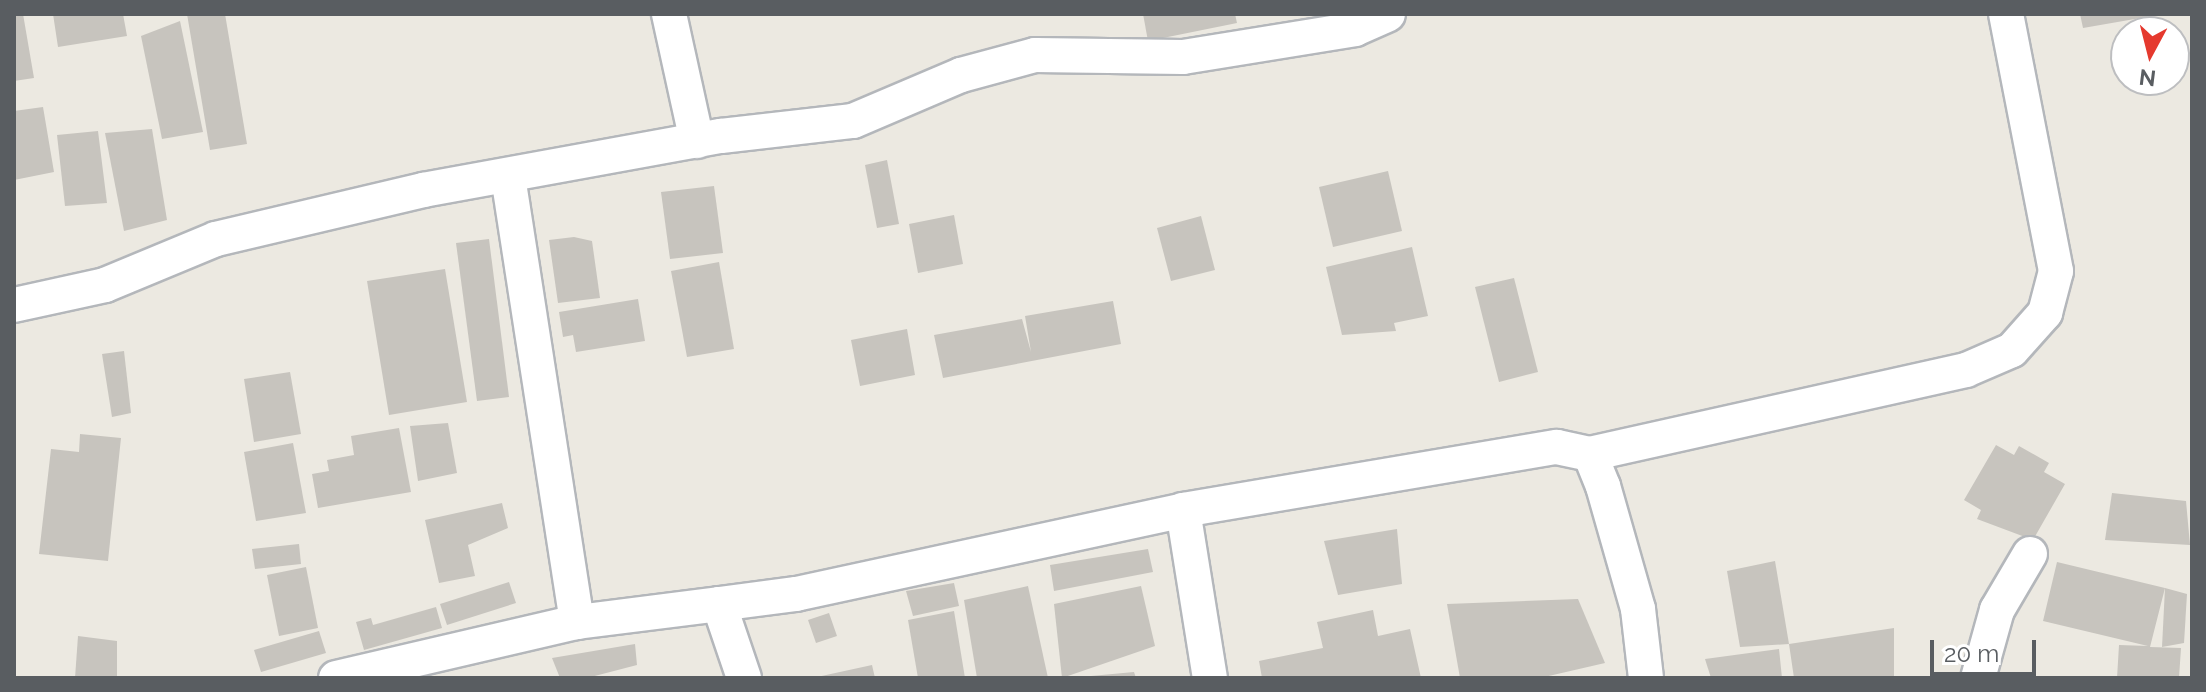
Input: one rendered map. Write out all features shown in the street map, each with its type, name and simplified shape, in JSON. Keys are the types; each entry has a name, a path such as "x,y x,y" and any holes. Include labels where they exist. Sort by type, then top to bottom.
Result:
{"street":[{"path":"669,14 697,141"},
{"path":"14,305 105,285 216,239 508,176 697,141 853,121 961,75 1035,55 1183,57 1355,29 1388,14"},
{"path":"336,678 577,622 796,594 1183,510 1557,447 1590,454 1966,370 2012,350 2045,313 2056,271 2006,14"},
{"path":"508,176 577,622"},
{"path":"1590,454 1638,609 1646,678"},
{"path":"1183,510 1210,678"},
{"path":"1978,678 1997,610 2030,554"},
{"path":"719,604 744,678"}],"building":[{"path":"14,14 23,14 34,78 14,81"},
{"path":"53,14 123,14 127,36 58,47"},
{"path":"187,14 225,14 247,144 210,150"},
{"path":"1143,14 1235,14 1237,23 1148,41"},
{"path":"2080,14 2152,14 2110,16 2110,23 2083,28"},
{"path":"180,21 203,132 162,139 141,36"},
{"path":"43,107 54,172 14,180 14,111"},
{"path":"152,129 167,220 124,231 105,133"},
{"path":"98,131 107,203 65,206 57,135"},
{"path":"887,160 899,224 877,228 865,165"},
{"path":"1388,171 1402,231 1333,247 1319,187"},
{"path":"714,186 723,253 670,259 661,192"},
{"path":"954,215 963,264 918,273 909,224"},
{"path":"1201,216 1215,270 1171,281 1157,228"},
{"path":"574,237 592,241 600,298 558,303 549,240"},
{"path":"489,239 509,397 477,401 456,243"},
{"path":"1412,247 1428,316 1394,323 1396,331 1342,335 1326,267"},
{"path":"719,262 734,349 687,357 671,271"},
{"path":"445,269 467,402 389,415 367,281"},
{"path":"1514,278 1538,372 1499,382 1475,287"},
{"path":"638,299 645,341 576,352 573,335 563,337 559,312"},
{"path":"1113,301 1121,344 943,378 934,335 1022,319 1031,352 1025,316"},
{"path":"907,329 915,375 860,386 851,340"},
{"path":"124,351 131,413 112,417 102,354"},
{"path":"290,372 301,434 254,442 244,379"},
{"path":"448,423 457,473 418,481 410,426"},
{"path":"399,428 411,492 318,508 312,474 329,471 327,460 354,455 351,436"},
{"path":"80,434 121,438 108,561 39,554 51,449 79,452"},
{"path":"293,443 306,513 256,521 244,452"},
{"path":"1996,445 2014,455 2019,446 2049,463 2044,472 2065,484 2033,540 1977,519 1981,510 1964,500"},
{"path":"2112,493 2186,501 2190,545 2105,540"},
{"path":"502,503 508,528 468,545 475,576 439,583 425,520"},
{"path":"1397,529 1402,584 1338,595 1324,541"},
{"path":"299,544 301,564 255,569 252,549"},
{"path":"1148,549 1153,572 1054,591 1050,565"},
{"path":"1775,561 1789,644 1740,647 1727,571"},
{"path":"2057,562 2165,588 2150,647 2181,648 2179,678 2117,678 2119,645 2148,646 2043,621"},
{"path":"306,567 318,628 279,636 267,575"},
{"path":"509,582 516,603 447,625 440,604"},
{"path":"954,583 959,606 913,616 906,591"},
{"path":"1028,586 1048,678 977,678 964,600"},
{"path":"1141,586 1155,646 1062,678 1054,604"},
{"path":"2165,588 2187,594 2184,643 2162,647"},
{"path":"1578,599 1605,663 1540,678 1460,678 1447,604"},
{"path":"436,607 442,628 364,650 356,622 371,618 373,625"},
{"path":"1373,610 1378,636 1410,629 1421,678 1262,678 1259,661 1323,648 1317,622"},
{"path":"954,611 965,678 918,678 908,620"},
{"path":"829,613 837,636 816,643 808,620"},
{"path":"1894,628 1894,678 1794,678 1789,644"},
{"path":"319,631 326,653 261,672 254,650"},
{"path":"78,636 117,641 117,678 75,678"},
{"path":"635,644 637,665 587,678 560,678 552,658"},
{"path":"1779,649 1782,678 1711,678 1705,659"},
{"path":"872,665 875,678 817,678 817,677"},
{"path":"1134,672 1136,678 1091,678 1091,676"}]}
